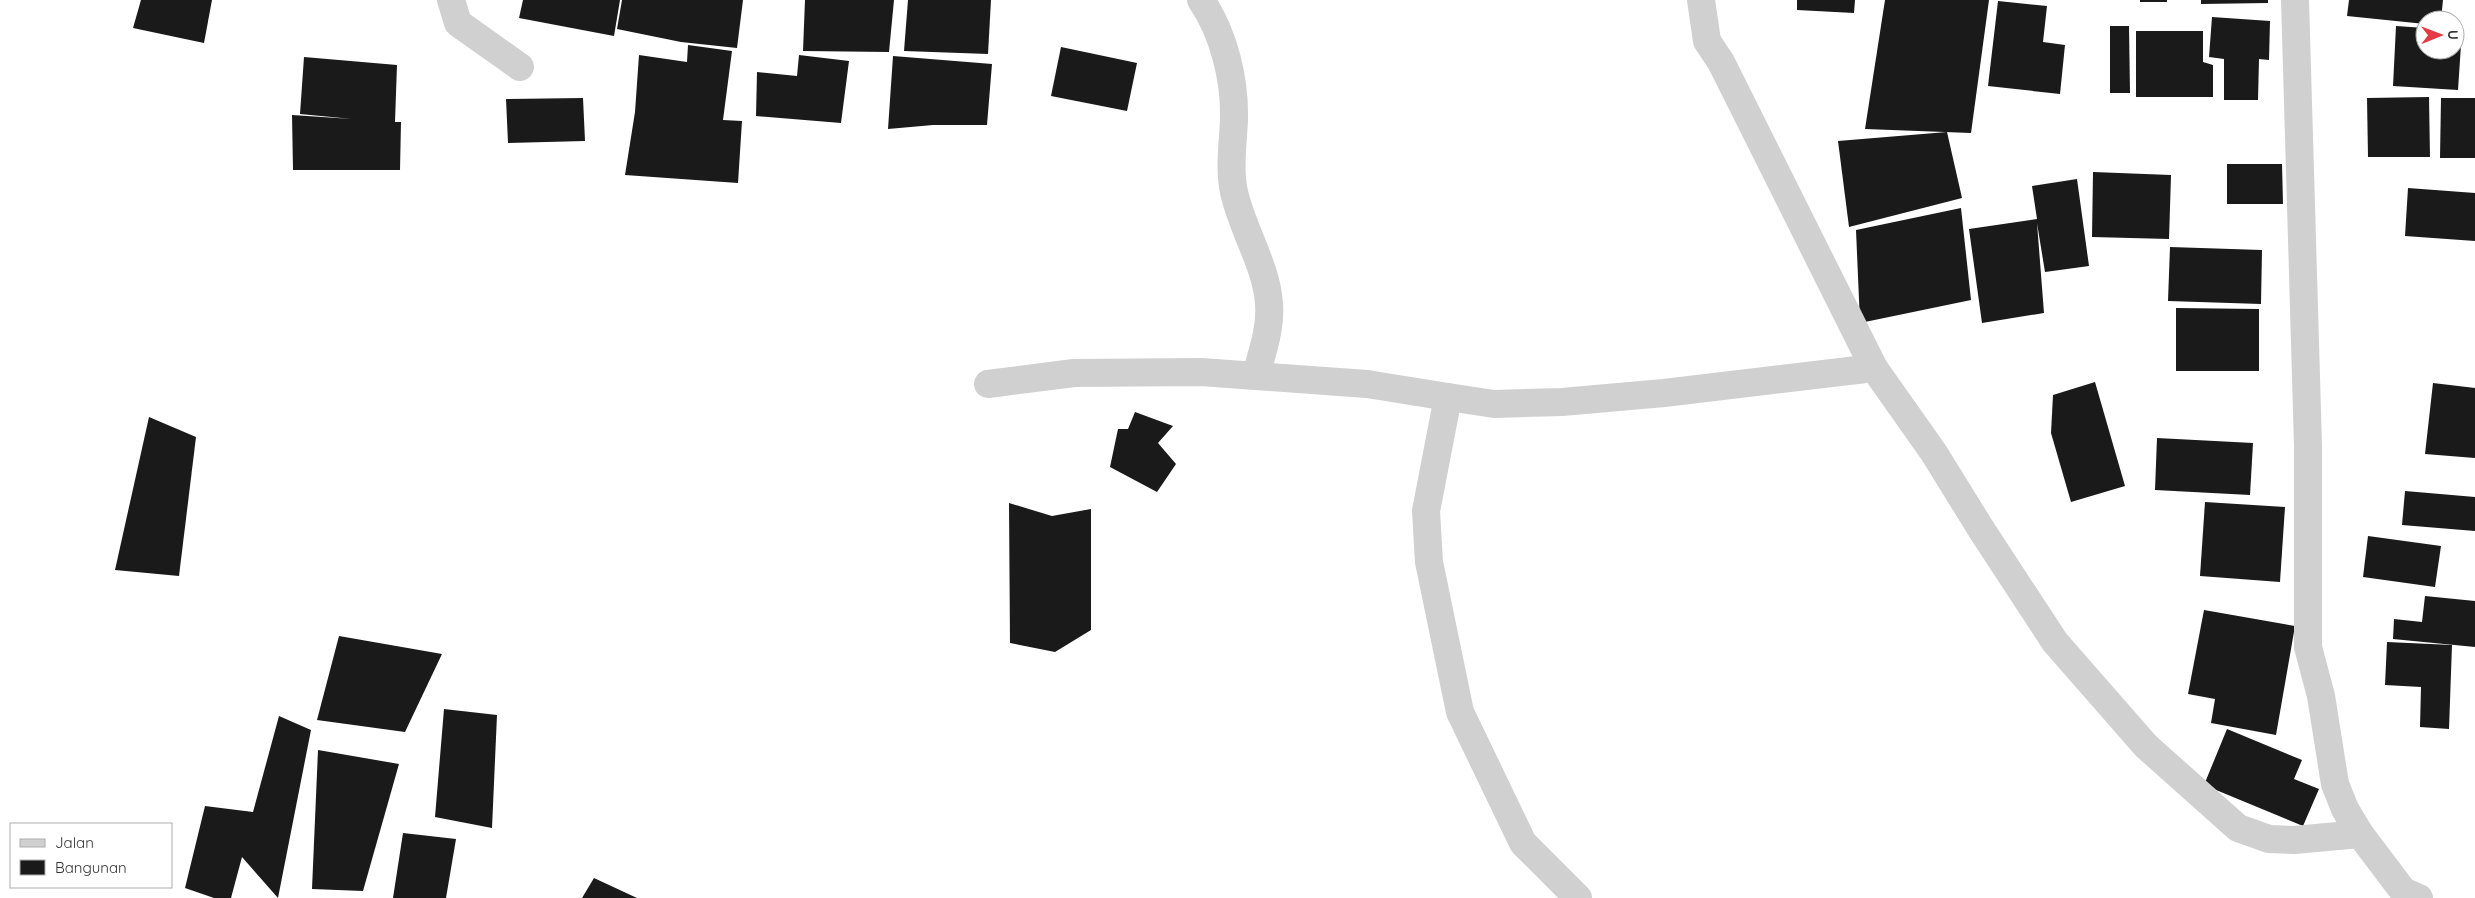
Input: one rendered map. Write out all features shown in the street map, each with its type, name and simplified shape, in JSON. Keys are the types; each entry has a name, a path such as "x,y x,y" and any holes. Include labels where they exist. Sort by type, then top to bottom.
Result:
{"street":[{"path":"450,0 458,23 520,67"},
{"path":"1201,0 1209,12 1227,60 1234,117 1231,171 1233,190 1269,303 1267,332 1256,375"},
{"path":"1701,0 1707,41 1721,62 1874,368 1934,453 1980,529 2055,642 2146,746 2238,828 2269,839 2294,840 2360,834"},
{"path":"2295,0 2308,445 2308,647 2321,696 2335,784 2345,809 2360,834 2404,891 2419,898"},
{"path":"988,384 1074,373 1201,372 1367,384 1494,404 1572,401 1664,394 1874,368"},
{"path":"1448,397 1426,511 1429,562 1460,712 1523,843 1578,898"}],"building":[{"path":"141,0 212,0 204,43 133,28"},
{"path":"523,0 620,0 614,36 519,18"},
{"path":"622,0 743,0 737,48 681,42 617,29"},
{"path":"805,0 894,0 889,52 803,51"},
{"path":"908,0 991,0 988,54 904,51"},
{"path":"1797,0 1855,0 1854,13 1797,10"},
{"path":"1885,0 1989,0 1971,133 1865,129"},
{"path":"2140,0 2167,0 2167,2 2140,2"},
{"path":"2201,0 2268,0 2268,3 2201,4"},
{"path":"2349,0 2443,0 2442,10 2415,10 2415,23 2347,16"},
{"path":"1998,1 2047,6 2043,42 2065,45 2060,94 1988,86"},
{"path":"2212,17 2270,21 2269,60 2259,59 2258,100 2224,100 2224,59 2209,57"},
{"path":"2110,26 2129,26 2130,93 2110,93"},
{"path":"2396,26 2415,27 2415,60 2460,60 2458,90 2393,86"},
{"path":"2136,31 2203,31 2203,62 2213,65 2213,97 2136,97"},
{"path":"688,45 732,51 723,120 742,121 738,183 625,175 635,112 639,55 687,62"},
{"path":"1061,47 1137,63 1127,111 1051,96"},
{"path":"799,55 849,61 841,123 756,116 757,72 797,76"},
{"path":"893,56 992,64 987,125 933,125 888,129"},
{"path":"304,57 397,65 395,122 401,122 400,170 293,170 292,115 352,119 300,114"},
{"path":"2429,97 2430,157 2368,157 2367,98"},
{"path":"583,98 585,141 508,143 506,99"},
{"path":"2441,98 2475,98 2475,158 2440,158"},
{"path":"1947,132 1962,198 1849,227 1838,141"},
{"path":"2227,164 2282,164 2283,204 2227,204"},
{"path":"2093,172 2171,175 2169,239 2092,237"},
{"path":"2077,179 2089,266 2045,272 2037,223 2044,313 1982,323 1969,229 2037,219 2032,186"},
{"path":"2408,188 2475,193 2475,241 2405,236"},
{"path":"1961,208 1971,300 1860,323 1856,230"},
{"path":"2170,247 2262,250 2261,304 2168,301"},
{"path":"2176,308 2259,309 2259,371 2176,371"},
{"path":"2095,382 2125,486 2071,502 2051,433 2053,395"},
{"path":"2433,383 2475,388 2475,458 2425,454"},
{"path":"1135,412 1173,426 1158,443 1176,464 1157,492 1110,467 1118,429 1128,429"},
{"path":"149,417 196,437 179,576 115,570"},
{"path":"2157,438 2253,443 2250,495 2155,490"},
{"path":"2405,491 2475,497 2475,531 2402,525"},
{"path":"2205,502 2285,507 2280,582 2200,576"},
{"path":"1009,503 1052,516 1091,509 1091,630 1055,652 1010,643"},
{"path":"2368,536 2441,546 2435,587 2363,577"},
{"path":"2425,596 2475,601 2475,647 2393,639 2394,619 2422,622"},
{"path":"2204,610 2295,626 2276,735 2211,723 2215,699 2188,694"},
{"path":"339,636 442,654 405,732 317,720"},
{"path":"2387,642 2452,645 2449,729 2420,727 2421,687 2385,685"},
{"path":"444,709 497,715 492,828 435,817"},
{"path":"279,716 311,730 278,898 242,857 231,898 214,898 185,888 205,806 253,812"},
{"path":"2227,729 2302,760 2294,779 2319,789 2303,826 2204,785"},
{"path":"318,750 399,764 363,891 312,889"},
{"path":"403,833 456,839 446,898 393,898"},
{"path":"594,878 637,898 582,898"}]}
